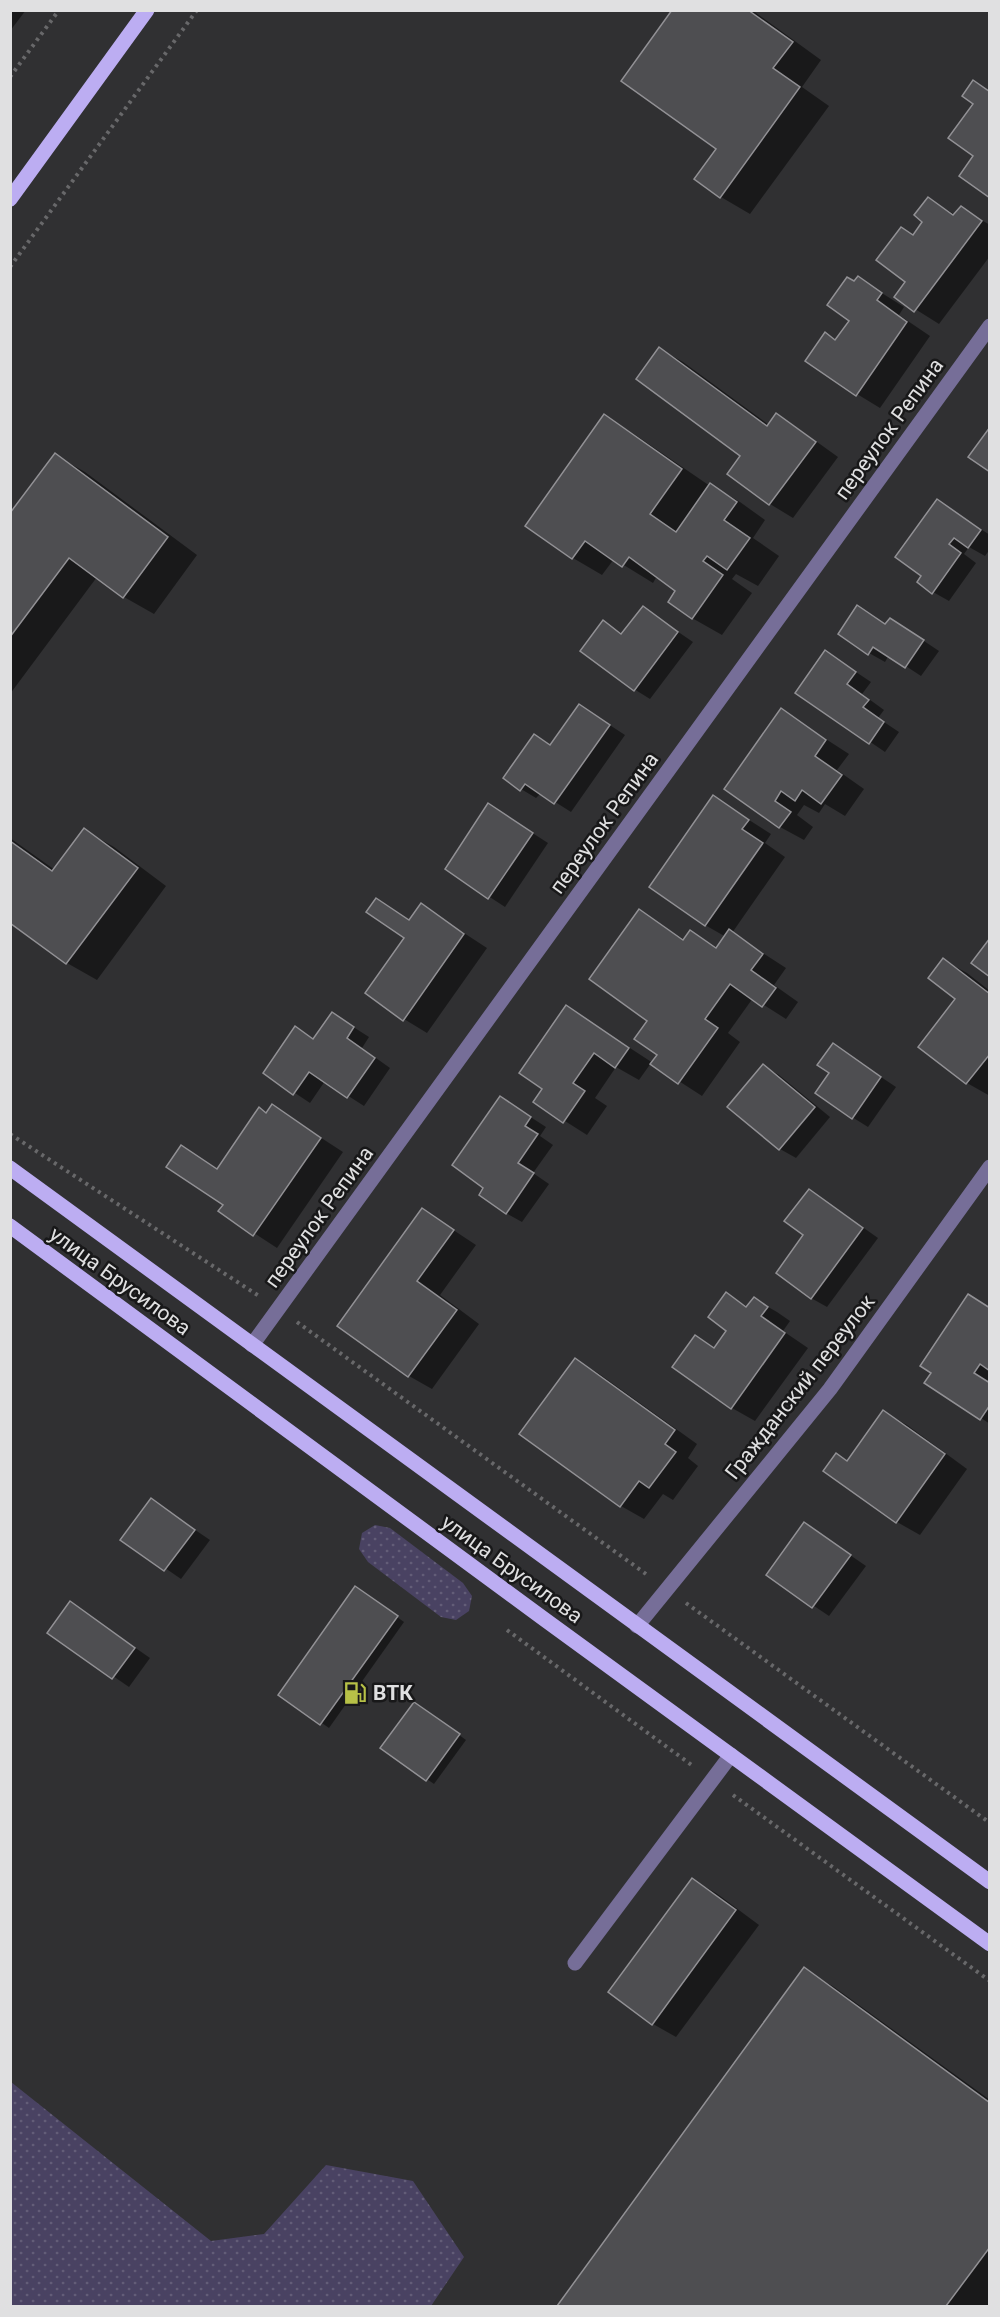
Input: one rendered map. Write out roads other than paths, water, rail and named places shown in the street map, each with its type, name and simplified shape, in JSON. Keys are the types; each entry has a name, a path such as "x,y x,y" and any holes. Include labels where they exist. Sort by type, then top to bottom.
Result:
{"main road":[{"path":"10,200 147,10"},
{"name":"улица Брусилова","path":"10,1168 990,1882"},
{"name":"улица Брусилова","path":"10,1226 990,1944"}],"street":[{"name":"переулок Репина","path":"252,1345 990,326"},
{"name":"Гражданский переулок","path":"638,1626 830,1389 990,1167"},
{"path":"575,1963 731,1755"}],"place":[{"name":"ВТК","path":"355,1693"}]}
